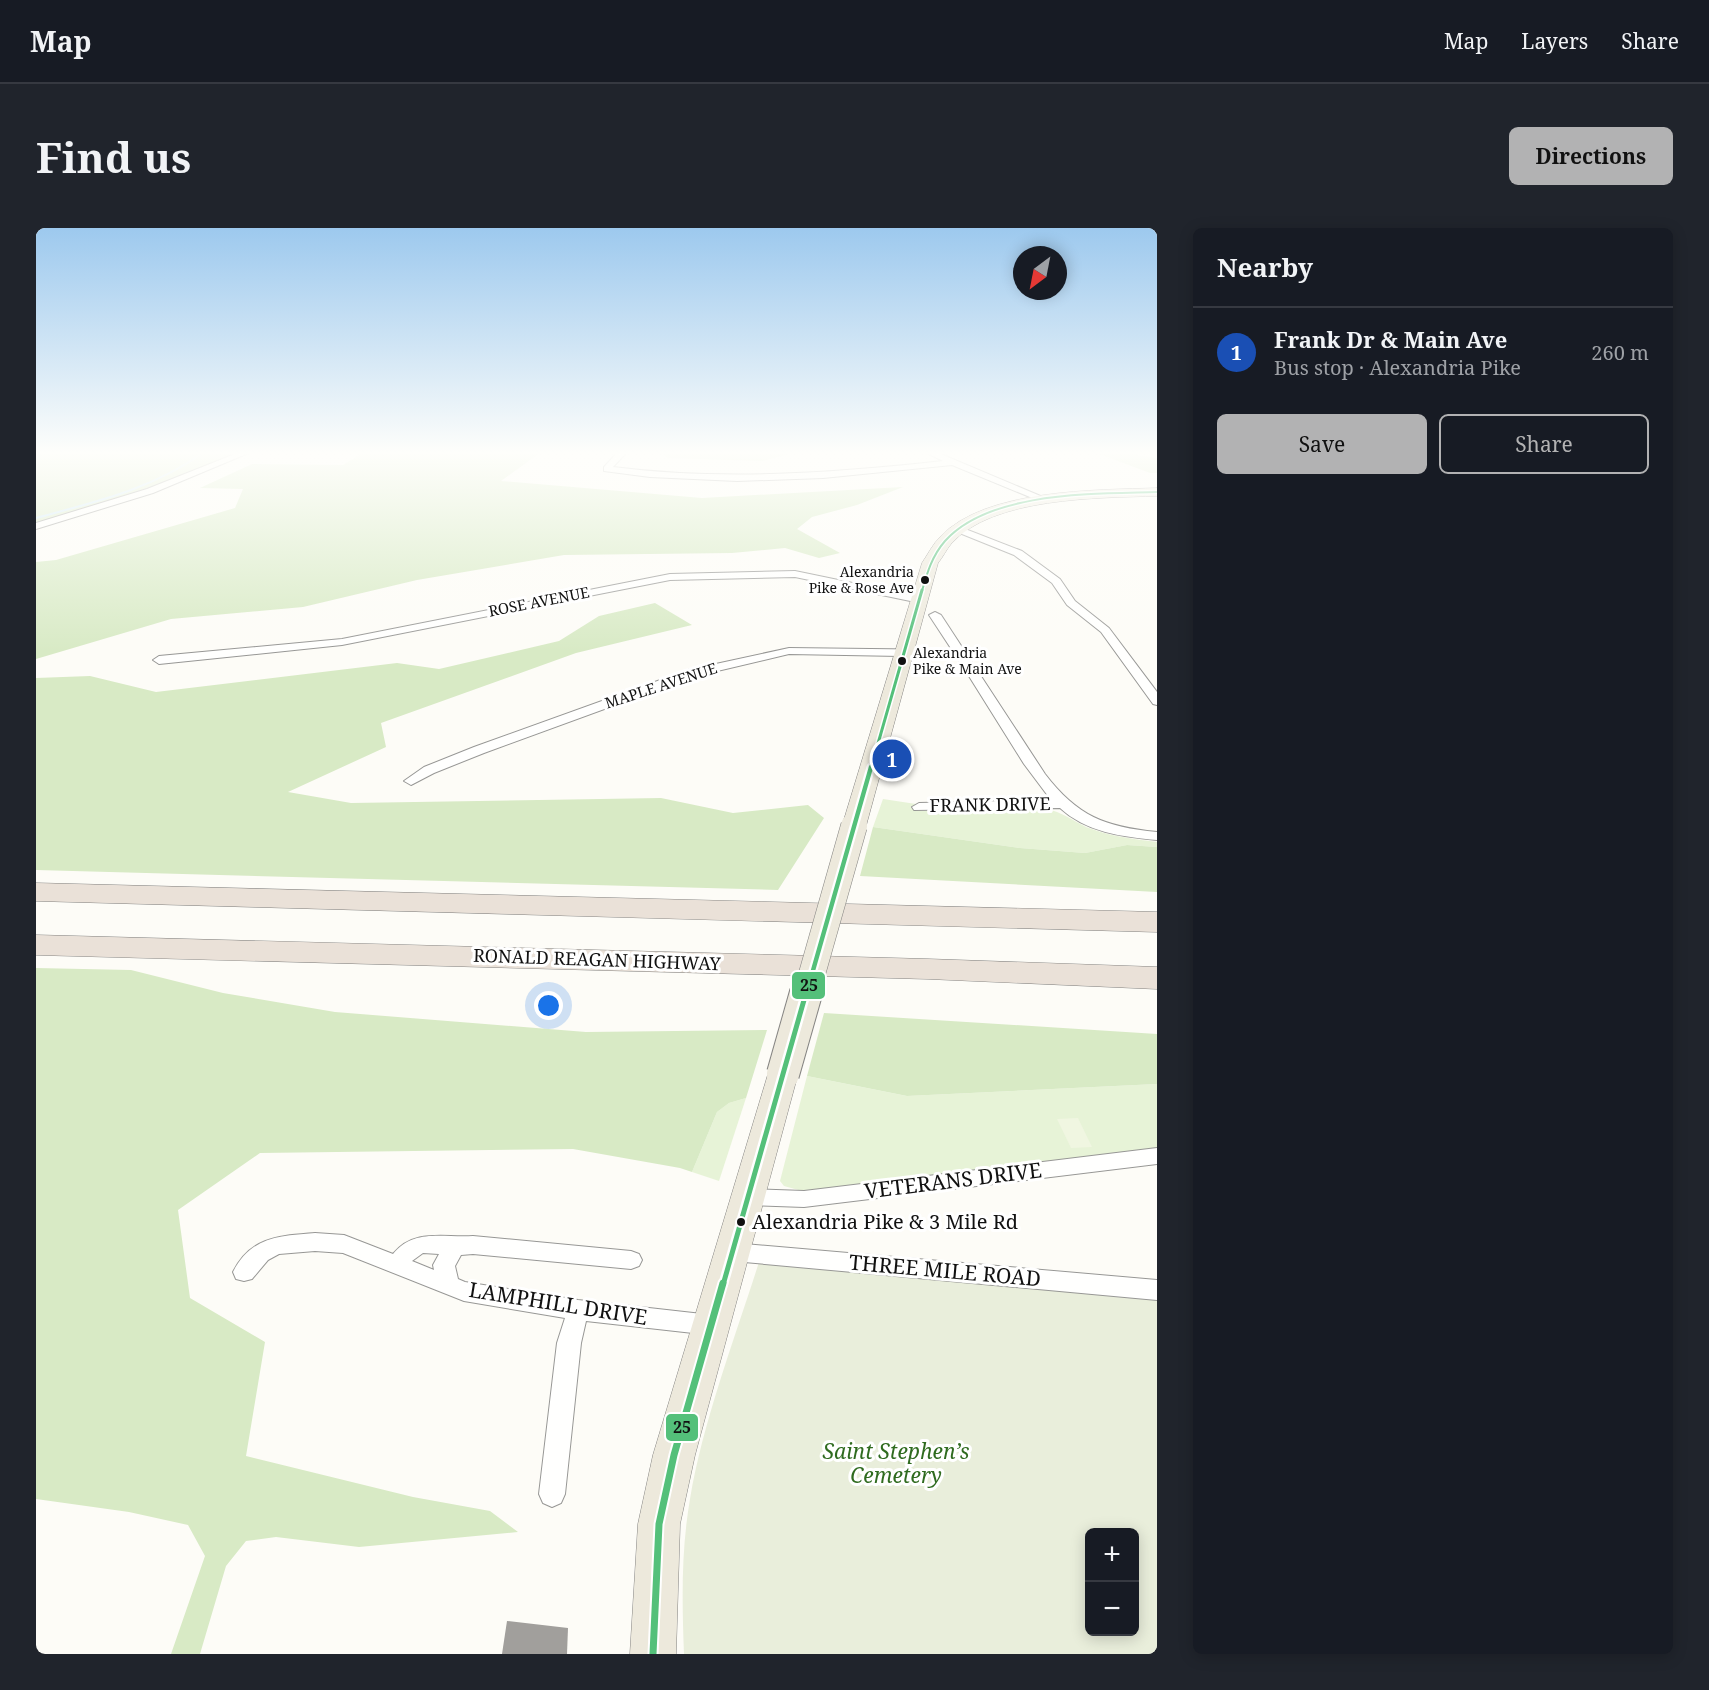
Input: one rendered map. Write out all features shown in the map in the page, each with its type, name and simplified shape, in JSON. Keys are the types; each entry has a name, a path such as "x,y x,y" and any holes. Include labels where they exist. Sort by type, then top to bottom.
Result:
{"highway":[{"path":"36,892 1157,922"},
{"name":"RONALD REAGAN HIGHWAY","path":"36,945 928,969 1157,978"}],"main road":[{"path":"653,1654 659,1524 674,1455 854,826 934,554 947,539 983,519"}],"street":[{"path":"36,526 60,519"},
{"path":"960,530 1018,553 1056,581 1071,603 1110,636 1157,701"},
{"name":"ROSE AVENUE","path":"159,660 342,642 670,577 795,574 920,600"},
{"path":"935,615 1038,772 1062,804 1082,819 1098,825 1121,832 1157,836"},
{"name":"MAPLE AVENUE","path":"411,781 429,770 469,754 694,672 789,651 960,654"},
{"name":"FRANK DRIVE","path":"918,807 1062,804"},
{"name":"VETERANS DRIVE","path":"748,1197 804,1199 1157,1156"},
{"name":"LAMPHILL DRIVE","path":"244,1272 268,1248 275,1245 315,1242 355,1247 448,1285 477,1293 578,1310 711,1326"},
{"path":"397,1264 409,1249 422,1244 435,1243 455,1247 484,1246 631,1260"},
{"path":"448,1285 444,1265 455,1247"},
{"name":"THREE MILE ROAD","path":"733,1252 1157,1290"},
{"path":"552,1494 569,1343 578,1310"}],"green space":[{"path":"36,519 60,519 36,526"},
{"path":"199,519 810,519 797,529 840,553 819,558 785,548 732,553 564,555 417,580 303,607 171,619 36,659 36,562 56,560"},
{"path":"655,603 692,625 576,653 381,723 386,747 288,792 351,803 661,798 733,813 808,805 824,818 778,890 36,870 36,678 90,676 156,692 397,663 439,669 559,641 599,616"},
{"path":"883,799 916,804 921,811 1046,809 1103,833 1157,842 1157,847 1127,845 1085,853 1020,848 873,827"},
{"path":"873,827 1020,848 1085,853 1127,845 1157,847 1157,892 860,876"},
{"path":"36,968 131,970 223,993 335,1012 586,1032 767,1030 746,1098 729,1103 717,1112 692,1172 573,1149 260,1153 178,1210 190,1298 265,1342 246,1456 413,1497 490,1511 518,1532 359,1547 276,1537 246,1541 226,1566 200,1654 171,1654 205,1556 188,1525 129,1512 36,1499"},
{"path":"824,1013 1157,1034 1157,1084 907,1096 807,1076"},
{"path":"807,1076 907,1096 1157,1084 1157,1151 802,1191 784,1186 780,1181"},
{"path":"746,1098 719,1181 692,1172 717,1112 729,1103"},
{"path":"1078,1118 1092,1147 1071,1148 1057,1119"},
{"name":"Saint Stephen’s Cemetery","path":"759,1262 1157,1296 1157,1654 684,1654 683,1596 687,1518 703,1440"}],"building":[{"path":"507,1621 568,1628 567,1654 502,1654"}],"transit line":[{"name":"25","path":"653,1654 659,1524 674,1455 930,563 946,540 977,519"}],"place":[{"name":"Alexandria Pike & Rose Ave","path":"925,580"},
{"name":"Alexandria Pike & Main Ave","path":"902,661"},
{"name":"Frank Dr & Main Ave","path":"892,759"},
{"name":"Alexandria Pike & 3 Mile Rd","path":"741,1222"}]}
